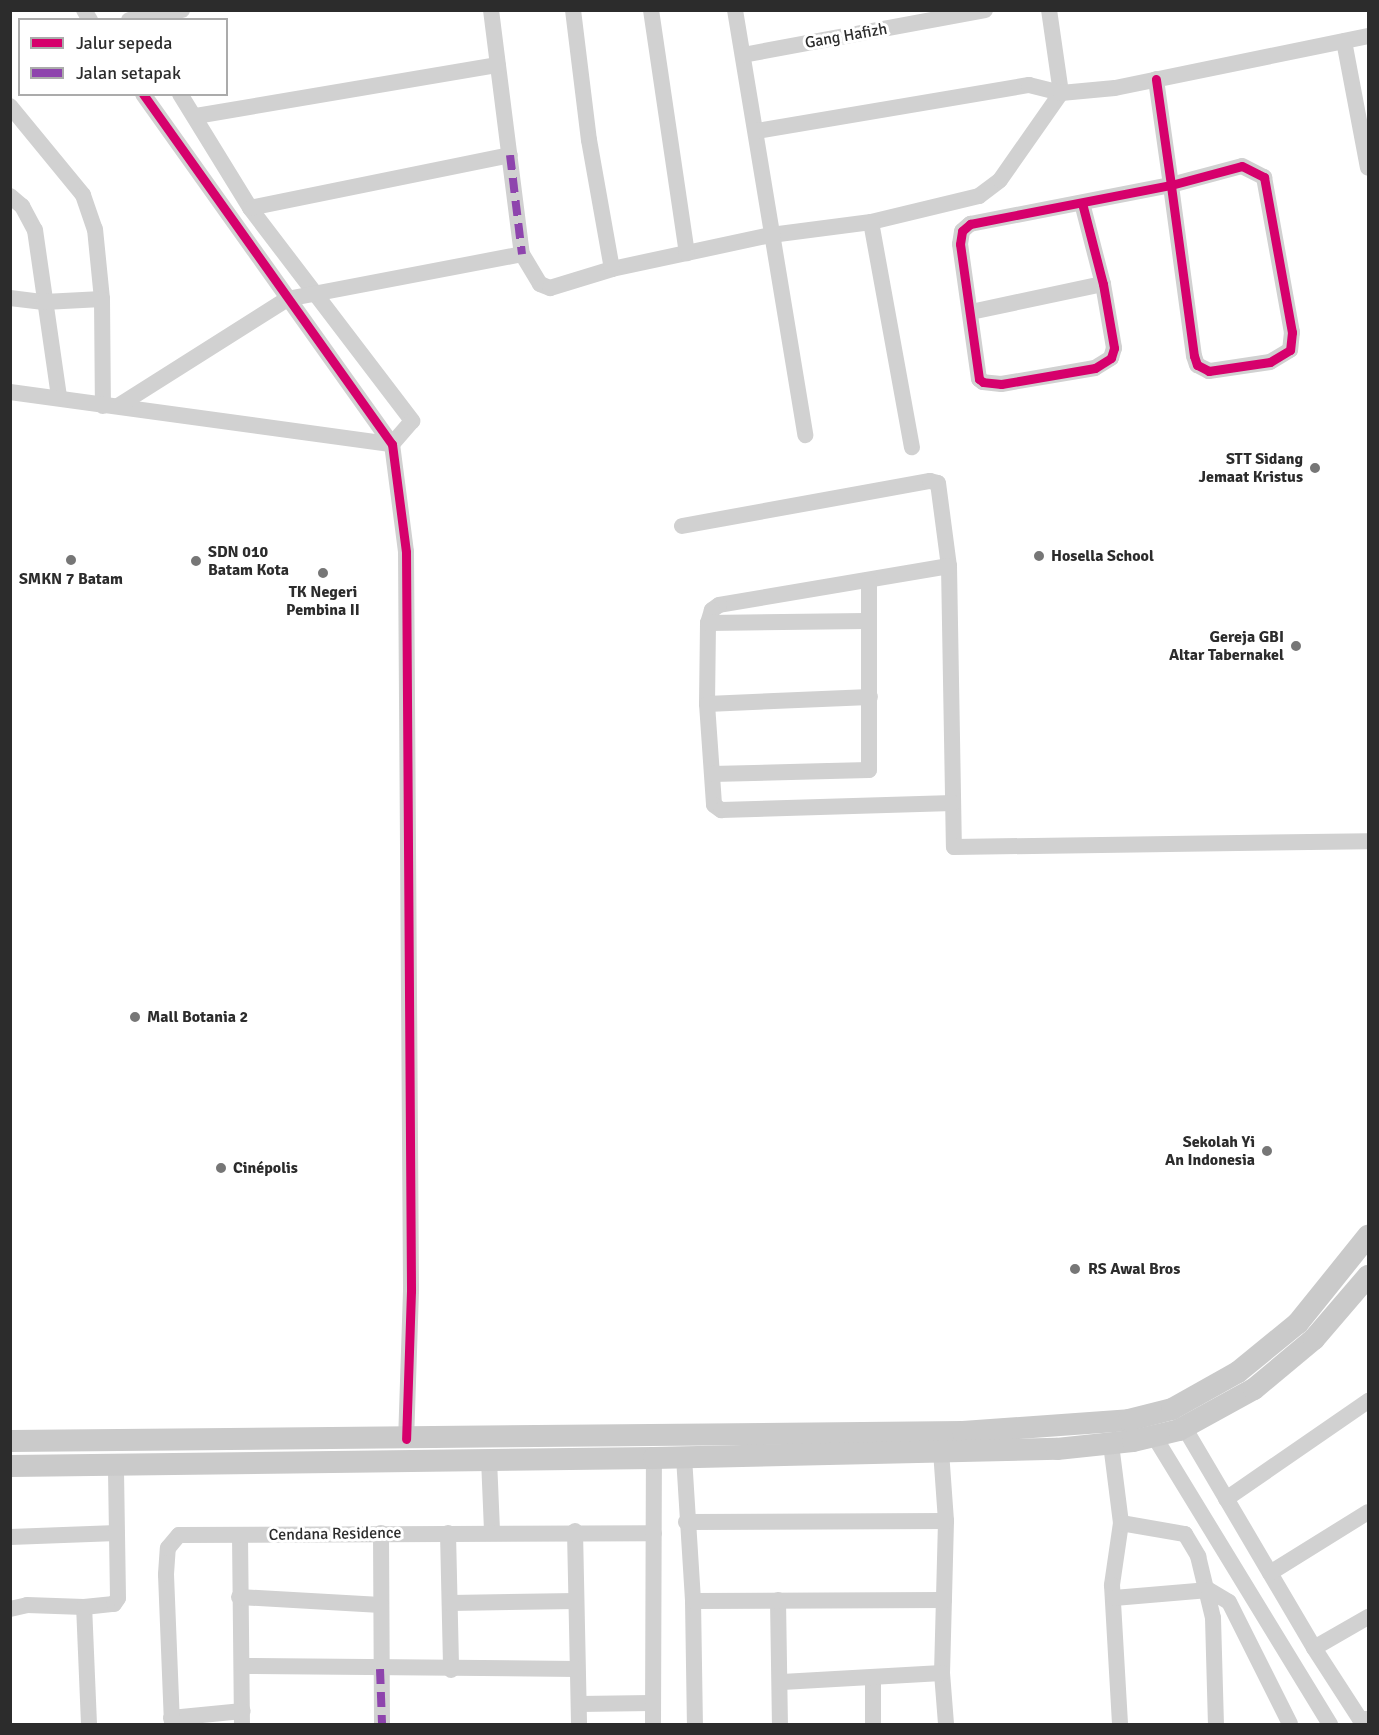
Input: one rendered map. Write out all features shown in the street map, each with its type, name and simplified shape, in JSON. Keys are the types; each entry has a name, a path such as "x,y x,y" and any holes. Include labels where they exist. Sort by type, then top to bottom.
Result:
{"main road":[{"path":"10,1466 684,1457 754,1443 1028,1429 1129,1420 1172,1409 1238,1372 1298,1323 1368,1236"},
{"path":"10,1441 406,1439 754,1443 941,1451 1111,1444 1154,1436 1184,1427 1254,1389 1314,1340 1368,1276"}],"street":[{"path":"140,18 182,10"},
{"path":"491,10 522,254 546,288 612,269 771,235 871,222 947,205 989,190 1061,93 1048,10"},
{"path":"573,10 589,140 612,269"},
{"path":"651,10 687,253"},
{"path":"735,10 757,131 771,235 805,435"},
{"name":"Gang Hafizh","path":"743,55 985,10"},
{"path":"757,131 1029,85 1061,93 1156,79 1368,36"},
{"path":"1344,41 1368,168"},
{"path":"196,116 498,65"},
{"path":"1082,203 1102,284 1114,348 1106,364 1095,368 1001,384 983,382 979,379 960,244 962,231 970,224 1082,203 1171,184 1242,166 1264,177 1293,332 1290,350 1284,357 1209,371 1197,365 1171,184 1156,79"},
{"path":"144,96 392,444 406,552 411,1291 406,1439"},
{"path":"181,96 196,116 250,208 320,295 412,421 392,444"},
{"path":"10,106 49,149 82,195 95,229 111,406"},
{"path":"250,208 510,155"},
{"path":"14,203 34,230 59,398"},
{"path":"871,222 912,447"},
{"path":"111,406 287,299 320,295 522,254"},
{"path":"971,312 1102,284"},
{"path":"10,298 44,302 102,299"},
{"path":"10,392 392,444"},
{"path":"682,526 930,481 938,483 941,489 949,566 954,847 1368,841"},
{"path":"949,566 719,605 712,610 708,623 706,704 714,805 721,810 953,803"},
{"path":"712,774 869,770 870,697 867,621 869,580"},
{"path":"708,623 867,621"},
{"path":"706,704 870,697"},
{"path":"1226,1499 1368,1401"},
{"path":"1184,1427 1314,1648 1360,1719 1368,1719"},
{"path":"1154,1436 1330,1725"},
{"path":"1111,1444 1121,1523 1113,1564 1120,1725"},
{"path":"941,1451 946,1521 942,1673 946,1725"},
{"path":"684,1457 686,1522 693,1601 695,1725"},
{"path":"653,1725 654,1458"},
{"path":"489,1459 492,1531"},
{"path":"10,1609 27,1605 84,1607 114,1604 118,1598 116,1465"},
{"path":"1270,1573 1368,1512"},
{"path":"686,1522 946,1521"},
{"path":"1121,1523 1185,1534 1197,1556 1209,1590 1213,1618 1216,1725"},
{"name":"Cendana Residence","path":"172,1721 166,1574 168,1548 179,1535 492,1531 654,1533"},
{"path":"575,1531 579,1725"},
{"path":"10,1537 117,1533"},
{"path":"381,1533 382,1725"},
{"path":"448,1533 451,1670"},
{"path":"172,1721 242,1718 240,1535"},
{"path":"1114,1598 1209,1590 1229,1602 1290,1725"},
{"path":"239,1597 381,1605"},
{"path":"778,1600 782,1682 780,1725"},
{"path":"693,1601 944,1600"},
{"path":"450,1603 576,1601"},
{"path":"84,1607 89,1725"},
{"path":"1314,1648 1368,1617"},
{"path":"242,1666 451,1670 577,1669"},
{"path":"782,1682 873,1680 942,1673"},
{"path":"873,1680 873,1725"},
{"path":"579,1704 652,1702"}],"marked path":[{"path":"510,155 522,254"},
{"path":"380,1669 382,1724"}],"cycle path":[{"path":"1082,203 1103,284 1114,348 1111,358 1095,368 1001,384 983,382 979,379 960,244 962,231 970,224 1171,185 1242,166 1264,177 1292,332 1290,350 1270,362 1209,371 1197,365 1194,356 1171,185 1156,79"},
{"path":"144,96 392,444 406,552 411,1291 406,1439"}],"place":[{"name":"STT Sidang Jemaat Kristus","path":"1315,468"},
{"name":"Hosella School","path":"1039,556"},
{"name":"SMKN 7 Batam","path":"71,560"},
{"name":"SDN 010 Batam Kota","path":"196,561"},
{"name":"TK Negeri Pembina II","path":"323,573"},
{"name":"Gereja GBI Altar Tabernakel","path":"1296,646"},
{"name":"Mall Botania 2","path":"135,1017"},
{"name":"Sekolah Yi An Indonesia","path":"1267,1151"},
{"name":"Cinépolis","path":"221,1168"},
{"name":"RS Awal Bros","path":"1075,1269"}]}
